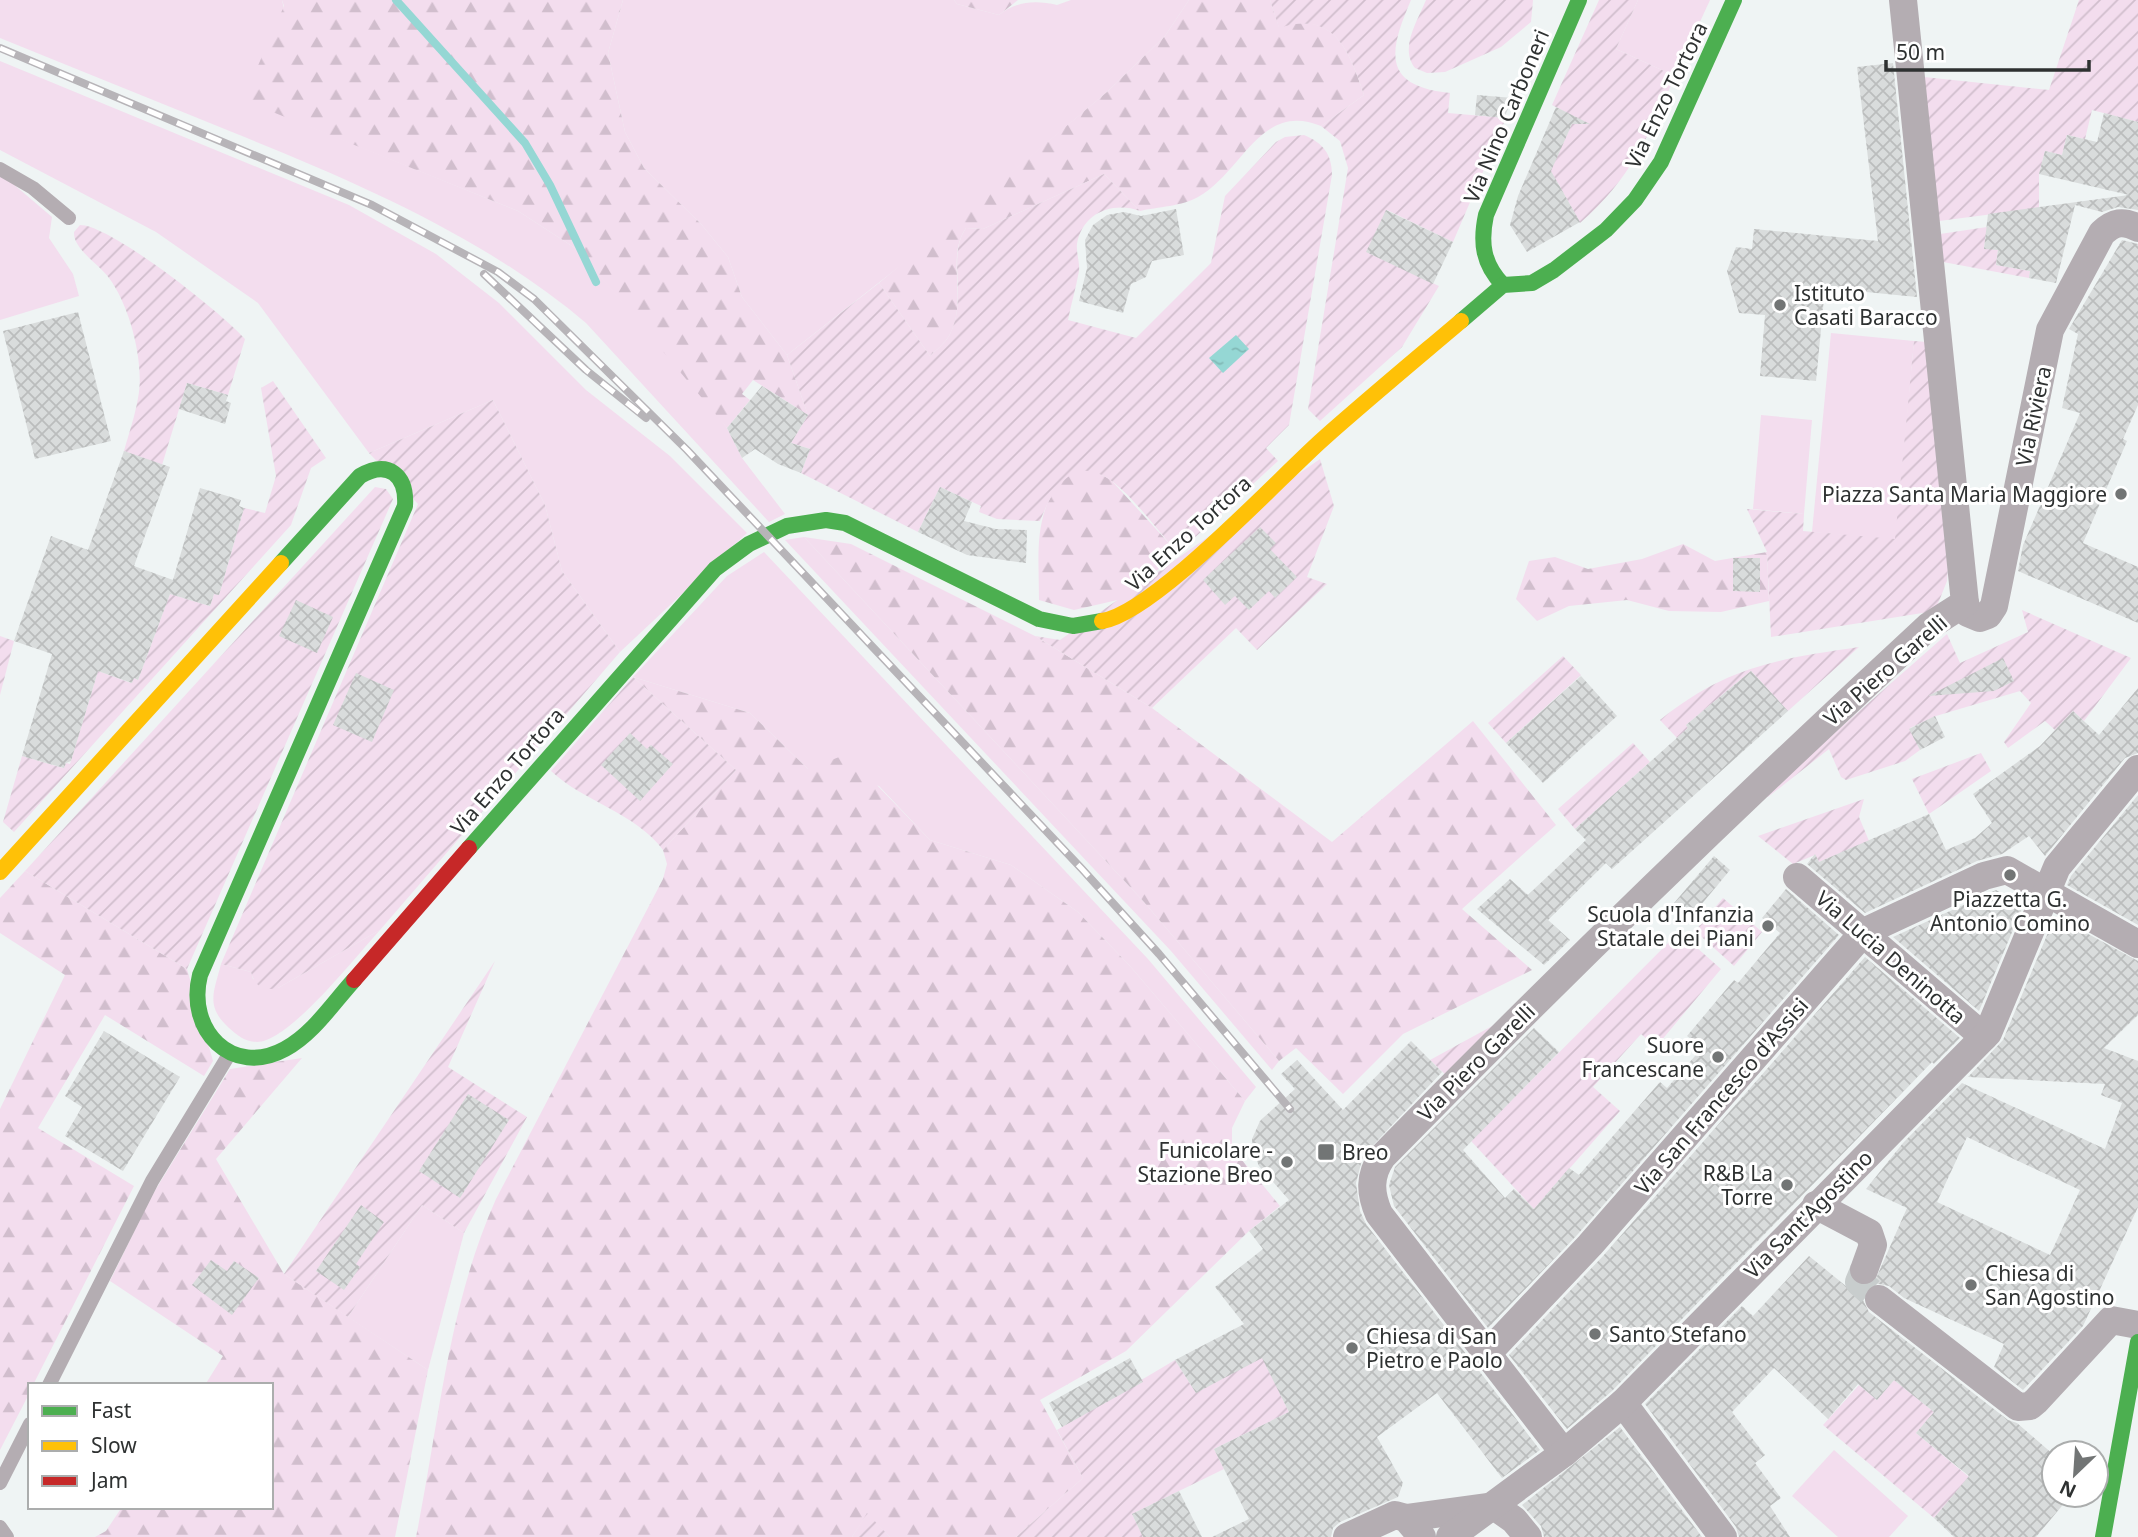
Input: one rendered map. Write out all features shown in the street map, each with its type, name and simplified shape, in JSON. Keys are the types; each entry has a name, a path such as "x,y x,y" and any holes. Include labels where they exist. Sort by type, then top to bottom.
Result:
{"street":[{"name":"Via Nino Carboneri","path":"1503,285 1491,275 1484,260 1481,244 1486,215 1579,0"},
{"name":"Via Enzo Tortora","path":"231,1052 253,1058 267,1057 290,1046 309,1031 701,582 728,559 792,524 822,518 845,523 1039,619 1063,626 1105,622 1132,611 1162,588 1323,439 1503,285 1532,283 1554,270 1606,230 1635,200 1661,162 1734,0"},
{"name":"Via Piero Garelli","path":"1486,1355 1379,1214 1371,1187 1376,1166 1520,1016 1740,801 1929,626 1965,603 1903,0"},
{"name":"Via Riviera","path":"1965,603 1968,613 1980,618 1988,615 1994,606 2053,323 2102,233 2110,226 2123,222 2138,228"},
{"path":"0,872 360,476 378,468 397,475 406,488 405,506 197,985 195,1004 202,1028 212,1040 231,1052"},
{"name":"Via Sant'Agostino","path":"1450,1537 1514,1520 1564,1453 1623,1404 1984,1037 2060,861 2138,769"},
{"name":"Via San Francesco d'Assisi","path":"1486,1355 1590,1245 1864,932 1984,876 2007,870 2047,891"},
{"name":"Via Lucia Deninotta","path":"1797,877 1984,1037"},
{"path":"2047,891 2138,944"},
{"path":"1816,1205 1869,1233 1873,1245 1864,1270"},
{"path":"1879,1299 2018,1408 2030,1406 2036,1401 2111,1320 2138,1325"},
{"path":"2103,1537 2138,1342"},
{"path":"1486,1355 1564,1453"},
{"path":"1623,1404 1723,1537"},
{"path":"1348,1537 1406,1523 1514,1520"}],"lane":[{"path":"0,169 33,188 69,218"},
{"path":"50,1383 152,1181 231,1052"},
{"path":"0,1483 28,1428"},
{"path":"0,1527 7,1537"}],"green space":[{"path":"0,0 282,0 309,126 518,211 578,250 705,399 727,428 742,458 785,514 769,522 586,323 505,263 371,191 0,38"},
{"path":"282,0 623,0 608,53 625,132 644,168 701,224 728,257 742,297 787,355 808,415 753,380 742,394 750,400 727,428 578,250 518,211 243,100 284,6"},
{"path":"623,0 954,0 957,4 999,15 1019,4 1034,2 1057,5 1071,0 1189,0 1165,36 1107,92 919,251 787,355 742,297 728,257 701,224 644,168 625,132 608,53"},
{"path":"954,0 1018,0 999,15 957,4"},
{"path":"1189,0 1270,0 1279,27 1298,23 1313,24 1326,29 1345,49 1364,95 1321,126 1300,121 1282,123 1267,131 1214,186 1185,202 1140,211 1104,174 983,229 966,228 957,253 958,294 955,323 947,339 930,356 879,283 1107,92 1165,36"},
{"path":"1270,0 1411,0 1395,50 1396,63 1402,74 1412,83 1450,93 1448,113 1506,118 1453,242 1387,210 1367,252 1439,286 1402,347 1320,421 1308,409 1348,168 1340,141 1321,126 1364,95 1352,63 1336,38 1326,29 1313,25 1298,24 1279,28"},
{"path":"1426,0 1533,0 1531,22 1501,47 1445,72 1427,73 1415,68 1409,52 1409,43"},
{"path":"1599,0 1638,0 1616,49 1675,76 1647,137 1625,173 1580,223 1558,183 1544,185 1575,117 1552,105"},
{"path":"1638,0 1710,0 1675,76 1616,49"},
{"path":"2079,0 2138,0 2138,122 2092,110 2085,139 2067,135 2062,155 2045,151 2039,174 2039,208 1939,221 1924,77 2049,90"},
{"path":"0,61 349,205 436,254 499,303 586,390 670,456 747,533 620,652 562,571 545,505 493,400 369,453 258,303 156,232 0,150"},
{"path":"1304,135 1325,150 1332,175 1289,425 1266,448 1278,461 1178,553 1126,493 1108,478 1090,471 1073,474 1056,490 1040,521 997,519 979,512 981,506 940,487 918,532 801,473 810,449 791,443 808,415 787,355 879,283 930,356 947,339 955,322 958,252 960,239 966,228 983,229 1104,174 1140,211 1130,208 1110,209 1100,212 1085,224 1077,244 1079,271 1068,320 1136,338 1211,263 1225,196 1276,142 1285,137"},
{"path":"0,176 52,217 49,238 73,274 79,296 0,320"},
{"path":"80,225 116,239 140,254 214,310 245,339 228,395 187,383 162,465 124,451 140,384 134,336 117,290 75,238 74,232"},
{"path":"1987,227 1984,248 1998,250 1996,265 2030,271 2029,278 1943,262 1940,234"},
{"path":"1831,333 1914,341 1896,540 1812,532"},
{"path":"1914,341 1927,342 1949,556 1947,581 1935,611 1771,637 1767,552 1747,509 1804,514 1803,531 1895,539"},
{"path":"273,381 326,458 311,468 291,525 14,832 3,822 22,756 63,768 66,763 70,764 98,671 131,683 134,678 138,680 170,594 210,606 214,594 219,595 244,508 265,513 276,476 261,388"},
{"path":"493,400 545,505 562,571 620,652 380,930 278,988 264,988 255,981 251,972 221,964 418,504 369,453"},
{"path":"1761,415 1812,420 1804,514 1753,509"},
{"path":"1320,459 1334,506 1307,577 1327,584 1257,650 1236,628 1152,708 1035,636 1060,640"},
{"path":"1075,470 1093,470 1111,480 1178,553 1122,599 1074,610 1039,600 1038,564 1044,512 1061,483"},
{"path":"375,487 386,489 393,499 187,969 25,871"},
{"path":"804,537 1144,902 1279,1061 1272,1070 1171,951 785,540"},
{"path":"804,537 851,544 1035,636 1152,708 1332,842 1473,721 1556,825 1462,909 1532,970 1403,1034 1343,1094 1296,1048 1279,1061 1144,902"},
{"path":"1683,544 1715,561 1767,552 1769,601 1721,612 1669,611 1627,600 1569,606 1537,621 1516,599 1529,561 1555,557 1588,569 1642,559"},
{"path":"764,552 1148,959 1256,1087 1245,1101 1130,966 1078,912 1011,865 930,840 879,786 808,769 750,713 633,677 727,576"},
{"path":"2022,610 2131,658 2084,721 2073,711 2055,730 2045,721 2008,748 2004,742 2031,703 2020,691 1936,716 1910,728 1920,750 1905,761 1846,780 1841,777 1829,749 1768,797 1765,794 1947,634 1960,663 2028,632"},
{"path":"0,636 14,641 0,695"},
{"path":"1859,647 1788,711 1751,671 1686,725 1688,728 1677,738 1660,720 1684,702 1731,676 1778,661"},
{"path":"1563,656 1581,675 1506,743 1488,723"},
{"path":"633,677 750,713 808,769 847,754 930,840 1011,865 1078,912 1130,966 1245,1101 1232,1128 1232,1148 1280,1206 1249,1231 1126,1351 1040,1400 1083,1478 1016,1537 890,1537 867,1514 852,1537 416,1537 456,1323 466,1281 496,1199 663,879 667,864 663,850 736,770"},
{"path":"633,677 736,770 663,850 639,826 564,782 551,771"},
{"path":"1633,743 1650,762 1575,829 1558,809"},
{"path":"1981,753 1991,771 1929,814 1912,779"},
{"path":"1864,799 1859,817 1869,841 1819,862 1815,855 1793,864 1758,836"},
{"path":"25,871 187,969 213,1061 204,1076 105,1015 38,1128 134,1186 34,1383 28,1383 28,1396 0,1450 0,1109 65,975 0,933 0,898"},
{"path":"1723,898 1762,932 1734,966 1695,931"},
{"path":"380,930 304,1013 271,1038 253,1042 238,1036 217,1013 213,998 221,964 251,972 253,979 278,988"},
{"path":"1679,932 1721,969 1656,1047 1641,1034 1593,1087 1620,1111 1534,1209 1471,1141"},
{"path":"495,961 448,1067 527,1117 464,1233 422,1205 348,1317 284,1274"},
{"path":"1505,1019 1448,1077 1430,1060"},
{"path":"302,1058 216,1159 284,1274 428,1370 395,1537 95,1537 106,1531 121,1509 273,1509 273,1383 206,1383 223,1356 110,1281 151,1197 230,1069"},
{"path":"422,1205 464,1233 428,1370 348,1317"},
{"path":"1282,1343 1279,1392 1289,1412 1214,1449 1224,1469 1132,1514 1143,1537 1016,1537 1083,1478 1057,1430 1175,1360 1196,1393"},
{"path":"1894,1380 1934,1412 1916,1433 1969,1477 1934,1518 1823,1425 1859,1385 1877,1400"},
{"path":"1834,1450 1908,1516 1889,1537 1838,1537 1792,1496"},
{"path":"867,1513 890,1537 852,1537"}],"water":[{"path":"1236,335 1249,349 1223,373 1209,358"}],"building":[{"name":"Istituto Casati Baracco","path":"1893,63 1917,297 1825,288 1816,381 1760,376 1765,315 1739,313 1727,271 1736,247 1752,249 1754,229 1878,241 1857,67"},
{"path":"1477,95 1513,98 1504,118 1475,115"},
{"path":"1556,107 1590,124 1572,124 1551,171 1580,222 1527,252 1510,225 1518,196"},
{"path":"2104,113 2138,122 2138,210 2118,207 2102,212 2075,205 2056,283 2029,278 2030,271 1996,265 1998,250 1984,249 1988,214 2129,195 2039,174 2045,151 2062,155 2067,135 2097,142"},
{"path":"1176,209 1184,255 1152,261 1146,277 1131,284 1123,313 1079,301 1087,268 1085,240 1093,225 1107,215 1124,212 1141,216"},
{"path":"1386,210 1453,242 1433,284 1366,252"},
{"path":"2122,240 2138,244 2138,405 2123,439 2127,441 2083,543 2138,567 2138,623 2018,571 2023,545 2080,413 2062,408 2078,334 2069,329"},
{"path":"78,312 111,441 35,459 3,331"},
{"path":"187,383 228,395 226,401 231,403 225,424 179,409"},
{"path":"762,386 808,415 791,443 810,449 801,473 778,464 755,449 742,458 727,428"},
{"path":"124,451 170,467 134,566 173,580 200,488 241,500 239,506 244,508 219,595 214,594 210,606 170,594 138,680 134,678 132,683 98,671 71,761 66,763 64,768 22,756 52,654 14,641 51,536 88,550"},
{"path":"940,487 972,502 964,521 996,529 1027,530 1026,563 967,555 918,532"},
{"path":"1260,527 1276,543 1270,549 1297,577 1275,598 1269,591 1249,610 1235,596 1225,605 1203,580"},
{"path":"1733,558 1760,558 1760,592 1733,591"},
{"path":"296,600 333,617 317,653 279,636"},
{"path":"2003,658 2014,681 1994,691 1928,696"},
{"path":"1751,671 1788,711 1612,869 1606,863 1548,920 1570,940 1544,965 1477,909 1510,879 1528,895 1586,840 1575,829 1688,728 1686,725"},
{"path":"356,673 394,690 372,742 333,725"},
{"path":"1581,676 1617,716 1543,783 1506,743"},
{"path":"2138,688 2138,753 2125,758 2045,856 2029,836 2002,854 1977,861 1865,913 1807,864 1815,854 1819,862 1929,814 1946,850 1975,838 1992,823 1973,794 2040,746 2073,711 2099,735"},
{"path":"1935,716 1945,737 1920,750 1909,729"},
{"path":"630,733 647,749 651,745 673,764 640,801 601,765"},
{"path":"2138,795 2138,925 2067,885 2071,876"},
{"path":"1714,856 1730,870 1686,923 1669,909"},
{"path":"1786,889 1839,935 1578,1234 1488,1328 1394,1206 1389,1185 1395,1167 1534,1028 1559,1052 1463,1150 1505,1198 1514,1189 1534,1209 1569,1168 1579,1175 1660,1082 1667,1088 1702,1048 1687,1036 1734,980 1738,983 1780,933 1762,918"},
{"path":"1996,890 2023,906 1979,1011 1893,937"},
{"path":"2055,916 2138,961 2138,1015 2104,1048 2138,1061 2138,1207 2083,1326 2023,1390 1994,1367 2004,1344 1904,1298 1889,1286 1874,1283 1907,1208 1866,1189 1903,1143 1962,1083 2105,1149 2122,1103 2101,1095 2105,1084 1968,1077 2003,1040","holes":["1967,1137 2080,1190 2050,1255 1937,1202"]},
{"path":"1865,957 1960,1038 1934,1064 1932,1062 1612,1391 1567,1429 1509,1355 1603,1256"},
{"path":"104,1031 180,1077 123,1171 65,1136 82,1107 65,1096"},
{"path":"1411,1041 1442,1072 1363,1156 1356,1183 1360,1211 1366,1224 1540,1450 1502,1478 1437,1393 1377,1437 1403,1483 1398,1497 1340,1522 1333,1528 1331,1537 1212,1537 1249,1519 1214,1449 1289,1412 1262,1358 1196,1393 1175,1360 1244,1324 1215,1287 1263,1249 1249,1231 1289,1200 1259,1166 1253,1152 1252,1139 1260,1121 1295,1089 1281,1074 1297,1060 1343,1110"},
{"path":"468,1094 509,1120 460,1198 419,1171"},
{"path":"361,1205 384,1222 356,1264 360,1267 344,1290 316,1271"},
{"path":"1809,1256 1863,1300 1869,1312 2040,1443 2040,1509 2059,1509 2036,1537 1954,1537 1934,1518 1969,1476 1916,1433 1934,1412 1894,1380 1877,1400 1858,1384 1828,1419 1774,1368 1732,1412 1765,1455 1755,1463 1781,1498 1770,1506 1790,1537 1739,1537 1736,1527 1645,1404 1742,1306 1753,1316"},
{"path":"211,1260 227,1271 234,1261 259,1278 232,1315 192,1285"},
{"path":"1130,1358 1143,1382 1062,1427 1049,1403"},
{"path":"1620,1427 1702,1537 1544,1537 1541,1526 1522,1505"},
{"path":"1179,1491 1202,1537 1143,1537 1132,1514"}],"waterway":[{"path":"396,0 525,143 550,185 596,282"}],"tunnel":[{"path":"1864,1270 1859,1282 1879,1299"}],"railway":[{"path":"0,48 372,205 498,272 534,299 687,450 1082,869 1159,954 1290,1109"},
{"path":"484,274 586,370 646,418"}],"traffic: fast":[{"path":"1503,285 1491,269 1485,253 1483,235 1486,215 1579,0"},
{"path":"1461,321 1503,285 1532,283 1554,270 1606,230 1635,200 1661,162 1734,0"},
{"path":"281,563 360,476 380,469 394,473 399,479 403,486 405,506 200,975 197,995 200,1014 217,1044 231,1053 247,1057 266,1056 285,1049 305,1035 354,980"},
{"path":"469,848 715,569 749,544 787,526 826,520 845,523 1039,619 1073,626 1102,621"},
{"path":"2103,1537 2138,1342"}],"traffic: slow":[{"path":"1102,621 1125,613 1183,570 1323,439 1461,321"},
{"path":"0,872 281,563"}],"traffic: jam":[{"path":"354,980 469,848"}],"place":[{"name":"Istituto Casati Baracco","path":"1780,305"},
{"name":"Piazza Santa Maria Maggiore","path":"2121,494"},
{"name":"Piazzetta G. Antonio Comino","path":"2010,875"},
{"name":"Scuola d'Infanzia Statale dei Piani","path":"1768,926"},
{"name":"Suore Francescane","path":"1718,1057"},
{"name":"Breo","path":"1326,1152"},
{"name":"Funicolare - Stazione Breo","path":"1287,1162"},
{"name":"R&B La Torre","path":"1787,1185"},
{"name":"Chiesa di San Agostino","path":"1971,1285"},
{"name":"Santo Stefano","path":"1595,1334"},
{"name":"Chiesa di San Pietro e Paolo","path":"1352,1348"}]}
